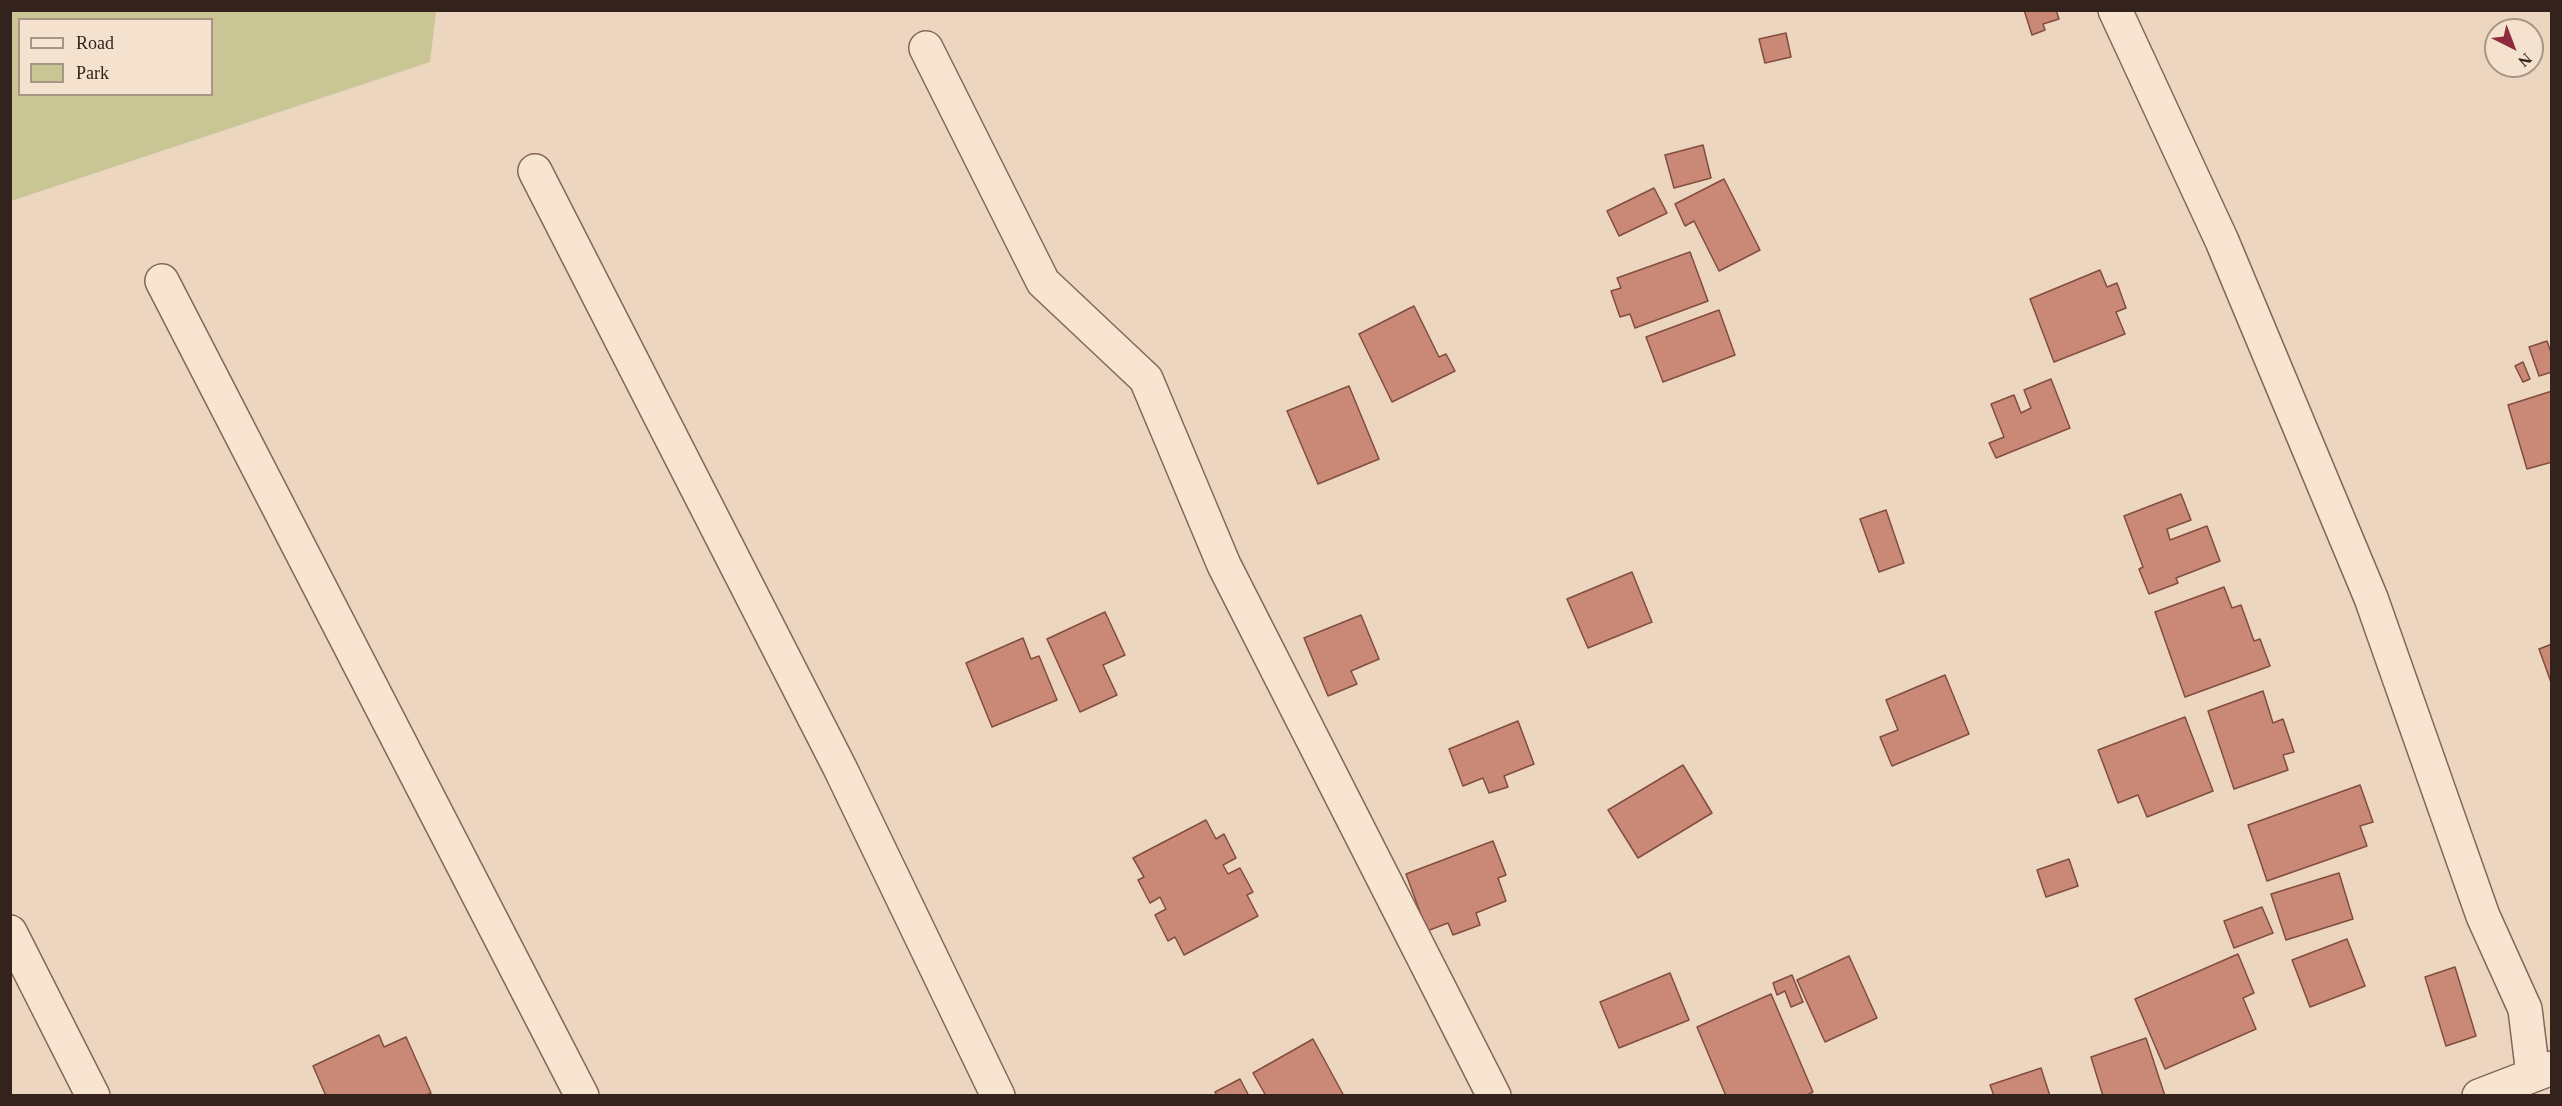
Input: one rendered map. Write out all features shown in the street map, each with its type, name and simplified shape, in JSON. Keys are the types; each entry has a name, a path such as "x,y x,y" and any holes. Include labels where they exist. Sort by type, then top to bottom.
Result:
{"street":[{"path":"2115,10 2222,241 2371,597 2483,916 2525,1009 2542,1072 2479,1095"},
{"path":"926,48 1043,282 1146,379 1224,565 1494,1095"},
{"path":"535,171 840,768 998,1095"},
{"path":"162,281 582,1095"},
{"path":"10,932 93,1095"}],"green space":[{"path":"11,10 436,11 430,62 11,201"}],"building":[{"path":"2024,10 2056,10 2059,19 2043,24 2045,30 2032,35"},
{"path":"1786,33 1791,57 1765,63 1759,39"},
{"path":"1703,145 1711,178 1674,188 1665,155"},
{"path":"1724,179 1760,250 1719,271 1694,221 1685,226 1675,204"},
{"path":"1654,188 1667,213 1619,236 1607,211"},
{"path":"1690,252 1708,301 1635,328 1630,314 1620,317 1611,291 1621,288 1617,278"},
{"path":"2100,270 2107,287 2117,283 2126,308 2116,312 2125,334 2054,362 2030,299"},
{"path":"1414,306 1439,357 1446,354 1455,371 1392,402 1359,334"},
{"path":"1719,310 1735,355 1663,382 1646,337"},
{"path":"2547,341 2552,355 2552,372 2539,376 2529,347"},
{"path":"2523,362 2530,379 2523,382 2515,366"},
{"path":"2051,379 2070,428 1996,458 1989,443 2004,437 1991,404 2014,395 2021,413 2031,408 2024,390"},
{"path":"1349,386 1379,459 1318,484 1287,411"},
{"path":"2552,391 2552,462 2527,469 2508,405"},
{"path":"2181,494 2191,520 2167,529 2170,540 2207,526 2220,561 2176,578 2178,583 2149,594 2139,569 2143,567 2124,516"},
{"path":"1886,510 1904,563 1879,572 1860,519"},
{"path":"1632,572 1652,622 1588,648 1567,599"},
{"path":"2224,587 2232,608 2241,605 2254,641 2260,639 2270,666 2185,697 2155,612"},
{"path":"1105,612 1125,655 1103,665 1117,695 1080,712 1047,639"},
{"path":"1361,615 1379,659 1351,671 1357,684 1328,696 1304,638"},
{"path":"1023,638 1031,659 1039,656 1057,700 992,727 966,663"},
{"path":"2552,644 2552,685 2539,649"},
{"path":"1945,675 1969,734 1892,766 1880,737 1898,730 1886,700"},
{"path":"2263,691 2273,723 2283,719 2294,752 2283,755 2288,770 2234,789 2208,711"},
{"path":"2185,717 2213,791 2147,817 2138,795 2118,803 2098,750"},
{"path":"1518,721 1534,764 1504,776 1508,787 1489,793 1483,778 1463,786 1449,749"},
{"path":"1683,765 1712,813 1638,858 1608,810"},
{"path":"2360,785 2373,822 2360,826 2367,846 2267,881 2248,825"},
{"path":"1206,820 1216,839 1224,834 1236,858 1223,865 1228,874 1240,868 1253,892 1247,895 1258,916 1184,955 1175,937 1168,941 1155,915 1166,909 1160,897 1150,903 1138,880 1144,877 1133,858"},
{"path":"1493,841 1506,875 1498,878 1506,901 1476,913 1480,925 1453,935 1448,923 1427,931 1406,874"},
{"path":"2069,859 2078,886 2046,897 2037,870"},
{"path":"2339,873 2353,919 2286,940 2271,894"},
{"path":"2262,907 2273,933 2234,948 2224,921"},
{"path":"2347,939 2365,986 2310,1007 2292,960"},
{"path":"2238,954 2254,993 2243,998 2256,1029 2165,1069 2135,999"},
{"path":"1849,956 1877,1018 1825,1042 1797,980"},
{"path":"2455,967 2476,1036 2446,1046 2425,977"},
{"path":"1670,973 1689,1020 1619,1048 1600,1002"},
{"path":"1792,975 1803,1002 1791,1007 1785,991 1777,995 1773,983"},
{"path":"1771,994 1813,1092 1805,1096 1726,1096 1697,1027"},
{"path":"379,1035 384,1047 406,1037 431,1093 425,1096 326,1096 313,1066"},
{"path":"2146,1038 2165,1096 2103,1096 2091,1057"},
{"path":"1313,1039 1344,1096 1266,1096 1253,1073"},
{"path":"2041,1068 2050,1096 1994,1096 1990,1085"},
{"path":"1240,1079 1249,1096 1217,1096 1215,1092"}]}
